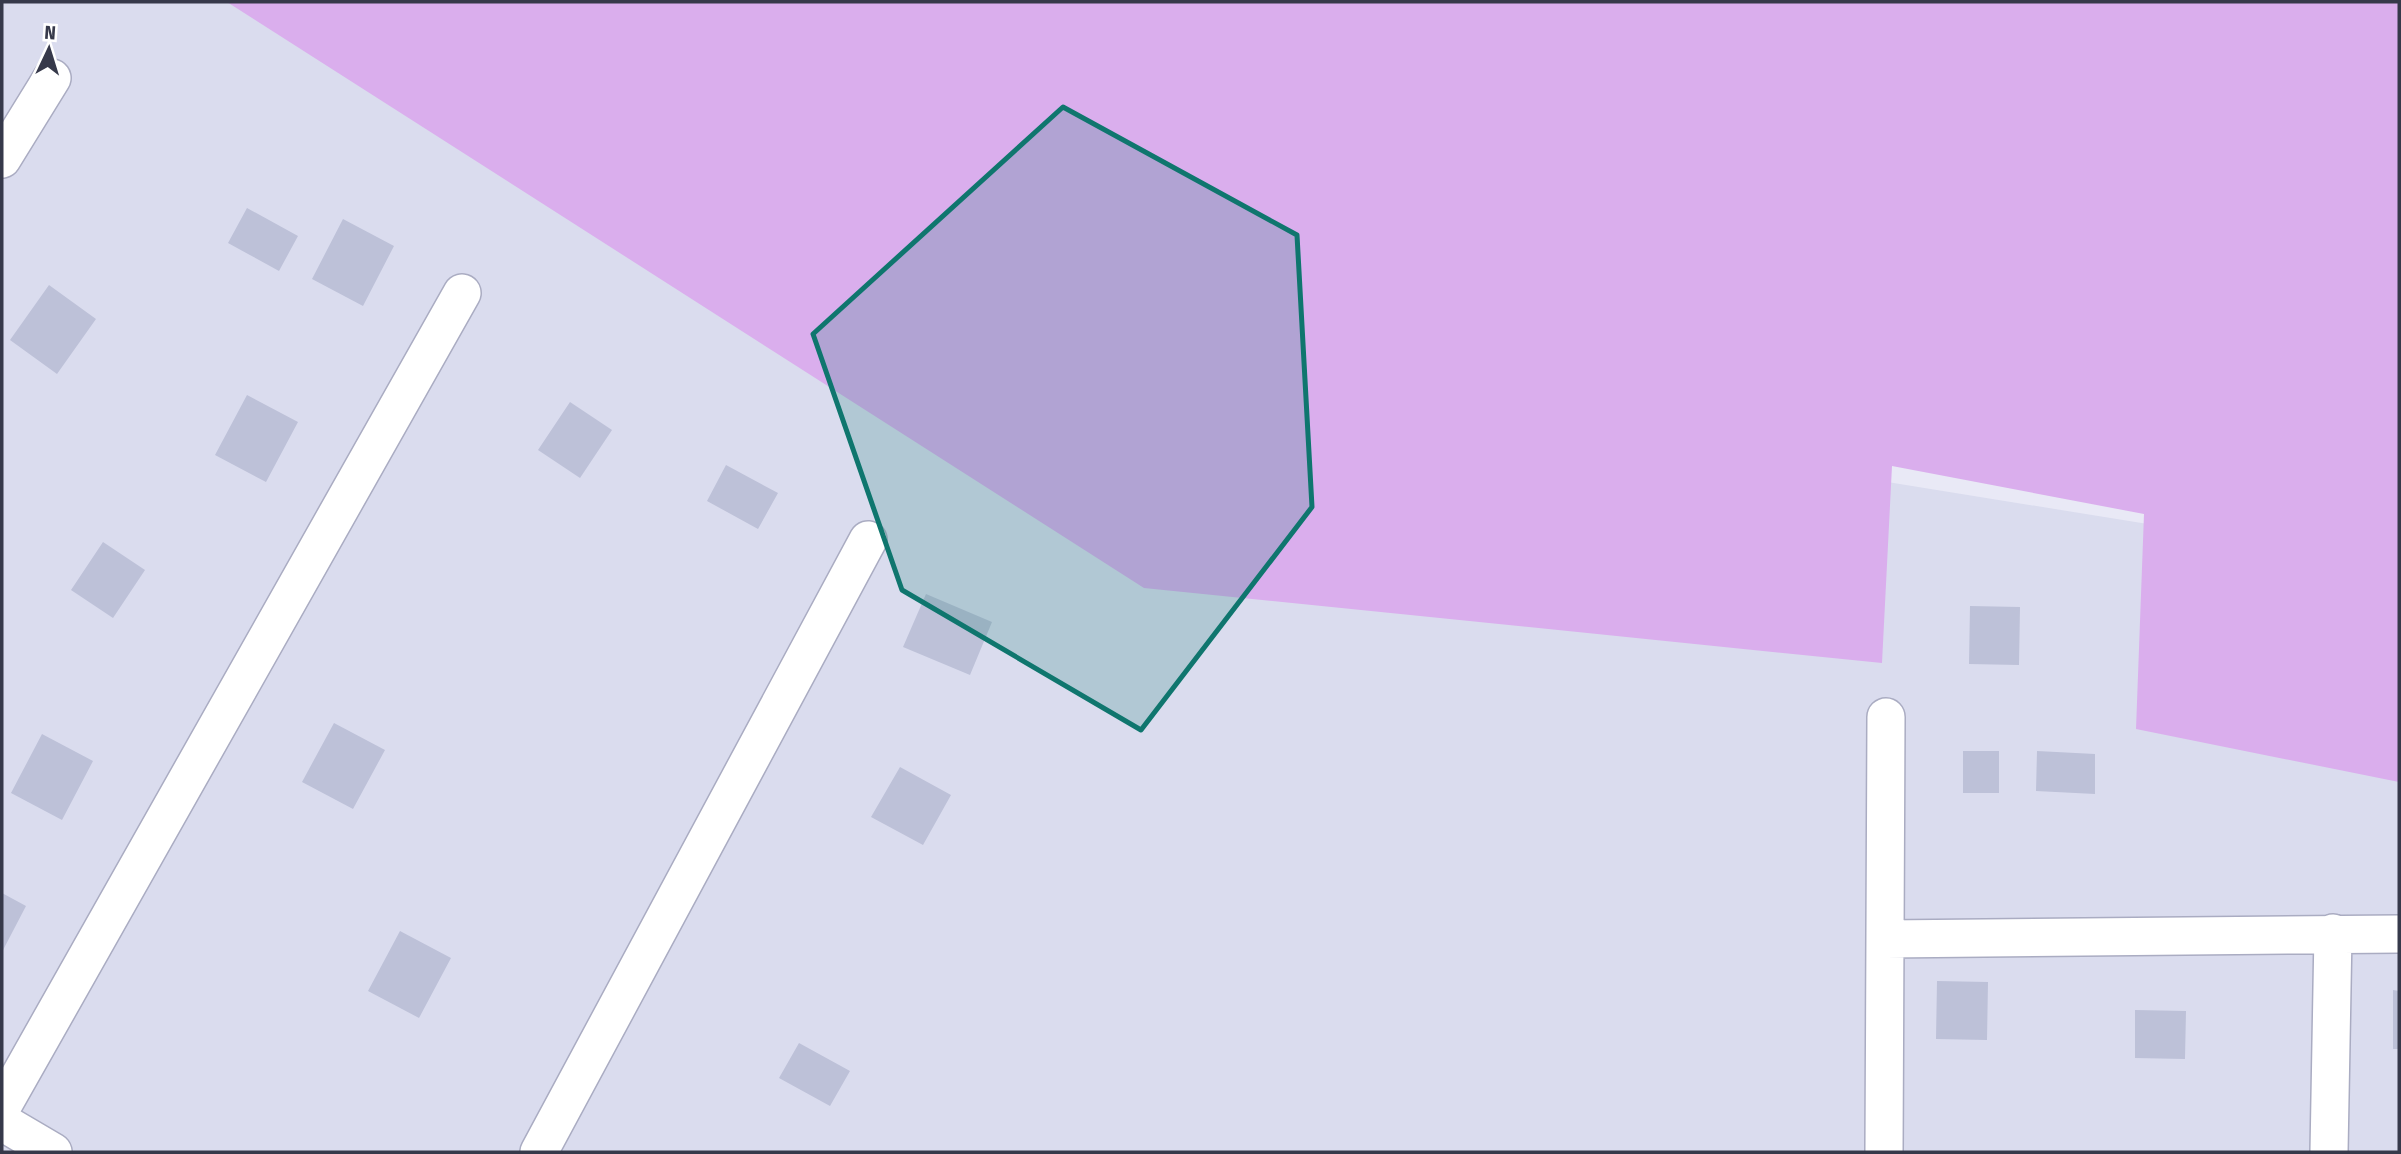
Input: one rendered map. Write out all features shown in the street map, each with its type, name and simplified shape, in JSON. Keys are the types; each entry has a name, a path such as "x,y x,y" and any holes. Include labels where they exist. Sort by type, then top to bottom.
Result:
{"street":[{"path":"2,159 52,78"},
{"path":"2,1107 462,293"},
{"path":"539,1152 868,540"},
{"path":"1884,1152 1886,717"},
{"path":"2329,1152 2333,933"},
{"path":"1886,939 2399,934"},
{"path":"2,1122 53,1152"}],"highlighted area":[{"path":"1063,107 1297,235 1312,507 1141,730 902,590 813,334"}],"shaded area":[{"path":"2,2 283,2 1460,413 2154,525 2399,581 2399,1152 2,1152"},
{"path":"227,2 2399,2 2399,782 2136,729 2144,514 1892,466 1882,663 1144,588"}],"building":[{"path":"247,208 298,236 279,271 228,243"},
{"path":"343,219 394,246 363,306 312,279"},
{"path":"49,285 96,319 57,374 10,340"},
{"path":"247,395 298,422 266,482 215,455"},
{"path":"570,402 612,430 580,478 538,450"},
{"path":"726,465 778,493 758,529 707,501"},
{"path":"103,542 145,570 113,618 71,590"},
{"path":"926,594 992,622 970,675 903,647"},
{"path":"1970,606 2020,607 2019,665 1969,664"},
{"path":"334,723 385,750 353,809 302,782"},
{"path":"42,734 93,761 62,820 11,793"},
{"path":"1963,751 1999,751 1999,793 1963,793"},
{"path":"2037,751 2095,754 2095,794 2036,791"},
{"path":"900,767 951,795 923,845 871,817"},
{"path":"2,893 26,906 2,952"},
{"path":"400,931 451,958 419,1018 368,991"},
{"path":"1937,981 1988,982 1987,1040 1936,1039"},
{"path":"2393,990 2399,991 2399,1049 2393,1049"},
{"path":"2135,1010 2186,1011 2185,1059 2135,1058"},
{"path":"799,1043 850,1071 830,1106 779,1078"}]}
